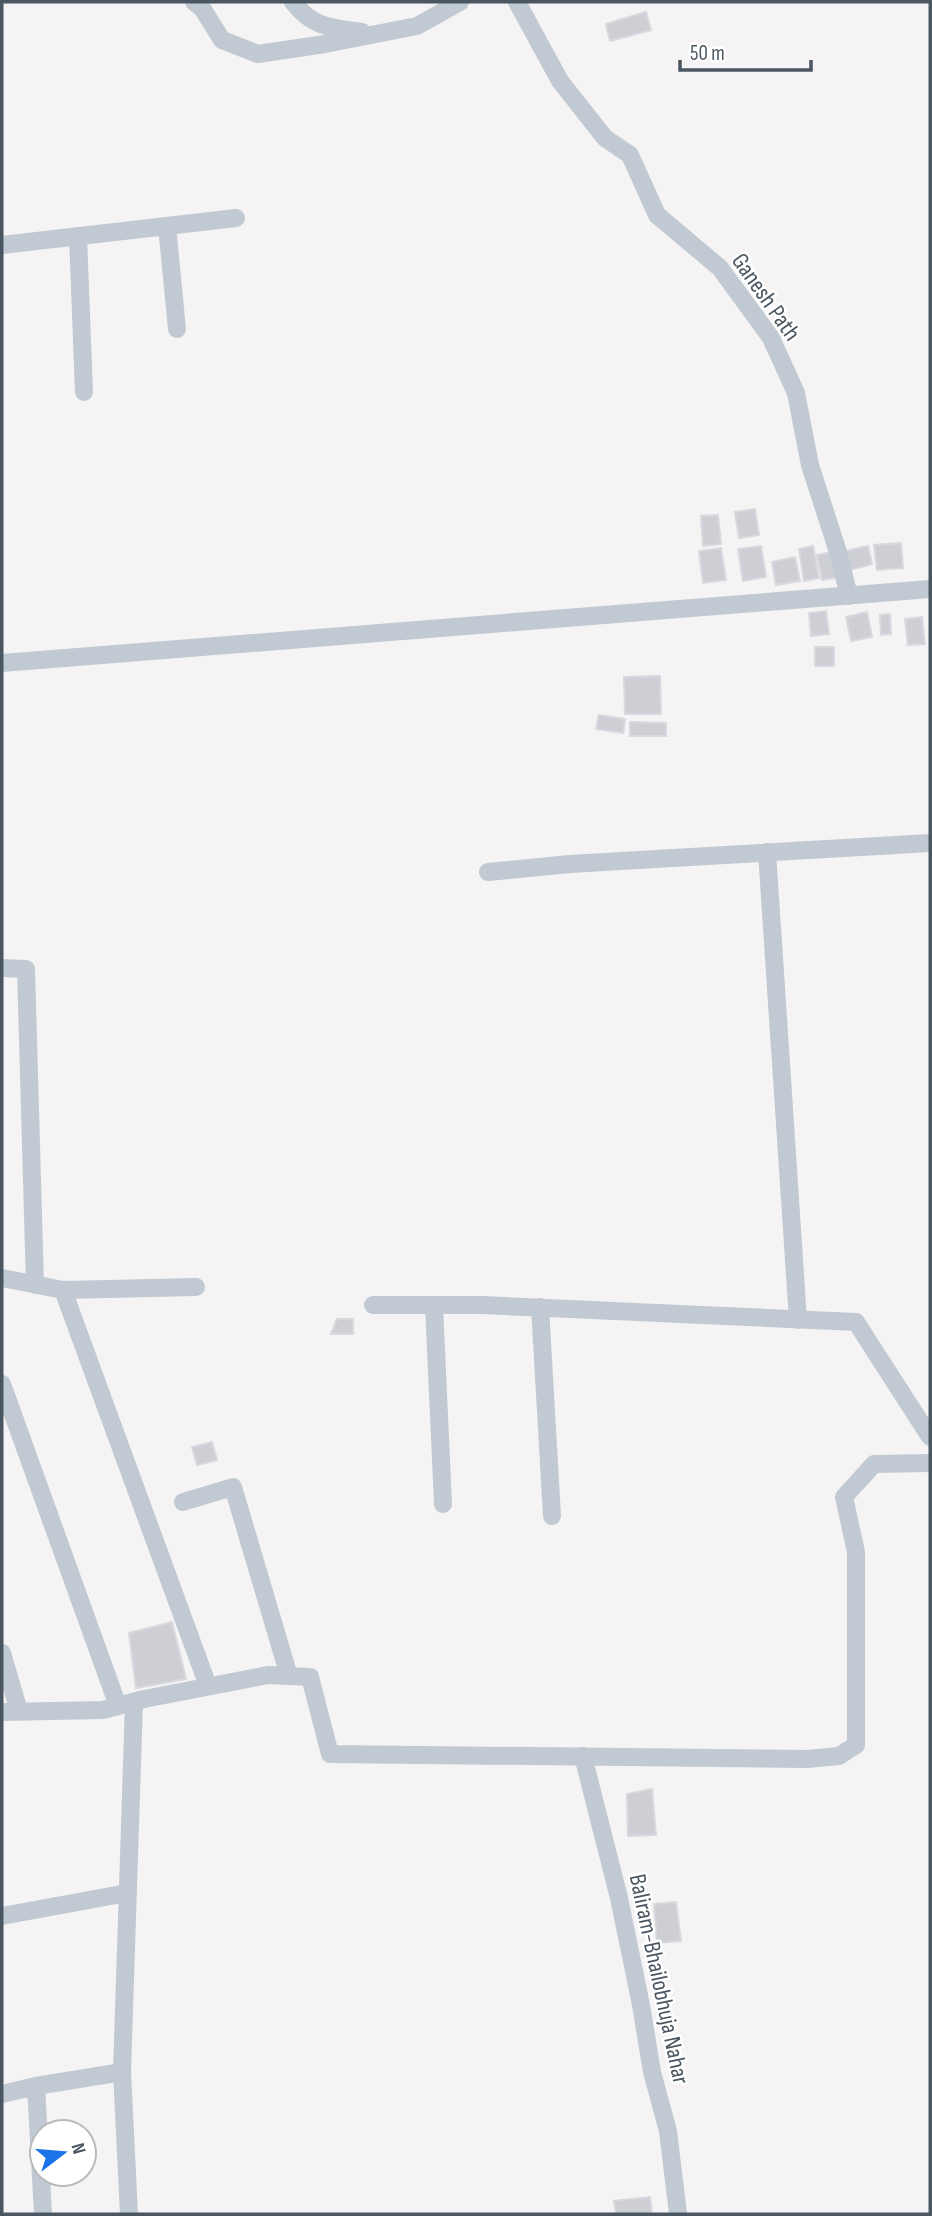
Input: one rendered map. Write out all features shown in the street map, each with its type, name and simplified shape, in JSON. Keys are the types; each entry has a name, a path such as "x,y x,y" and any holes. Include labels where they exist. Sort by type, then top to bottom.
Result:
{"street":[{"path":"194,2 202,8 222,40 258,54 416,26 460,2"},
{"path":"293,2 303,15 318,24 376,34"},
{"name":"Ganesh Path","path":"517,2 560,81 606,138 630,155 657,215 720,268 771,338 796,393 810,465 849,596"},
{"path":"2,245 236,218"},
{"path":"167,226 177,329"},
{"path":"78,236 84,392"},
{"path":"2,663 930,589"},
{"path":"488,872 570,864 930,843"},
{"path":"767,852 798,1320"},
{"path":"2,968 26,969 35,1284"},
{"path":"2,1278 63,1290 196,1287"},
{"path":"63,1290 208,1686"},
{"path":"434,1304 443,1504"},
{"path":"373,1305 540,1307 856,1322 930,1437"},
{"path":"540,1307 552,1516"},
{"path":"2,1384 126,1704 127,1893 122,2072 129,2214"},
{"path":"2,1653 10,1712 103,1710 268,1675 310,1676 330,1754 807,1759 839,1756 856,1745 856,1552 844,1497 874,1464 930,1463"},
{"path":"183,1502 233,1487 289,1676"},
{"name":"Baliram-Bhailobhuja Nahar","path":"583,1756 619,1898 652,2072 668,2131 678,2214"},
{"path":"2,1916 127,1893"},
{"path":"2,2094 122,2072"},
{"path":"36,2086 43,2214"}],"building":[{"path":"646,12 651,30 610,41 606,24"},
{"path":"755,509 759,535 739,538 735,512"},
{"path":"718,515 721,544 703,546 701,516"},
{"path":"901,543 903,568 877,570 874,545"},
{"path":"761,546 766,577 743,581 738,549"},
{"path":"813,546 819,578 804,581 799,549"},
{"path":"868,546 872,564 850,570 846,551"},
{"path":"721,548 726,580 703,583 699,551"},
{"path":"836,551 841,577 822,580 817,555"},
{"path":"795,557 800,581 776,585 772,562"},
{"path":"826,611 829,634 811,636 809,613"},
{"path":"867,612 872,637 851,641 846,617"},
{"path":"890,614 891,634 881,635 880,615"},
{"path":"922,617 925,644 908,645 905,619"},
{"path":"815,647 834,647 834,666 815,666"},
{"path":"660,676 661,714 625,714 624,677"},
{"path":"599,715 625,719 623,733 596,729"},
{"path":"630,722 666,723 666,736 630,736"},
{"path":"337,1319 353,1319 353,1334 331,1334"},
{"path":"212,1442 217,1460 197,1465 192,1447"},
{"path":"172,1622 186,1679 136,1688 129,1633"},
{"path":"652,1789 656,1835 628,1836 627,1794"},
{"path":"676,1902 681,1941 657,1943 654,1904"},
{"path":"650,2197 652,2214 616,2214 614,2201"}]}
